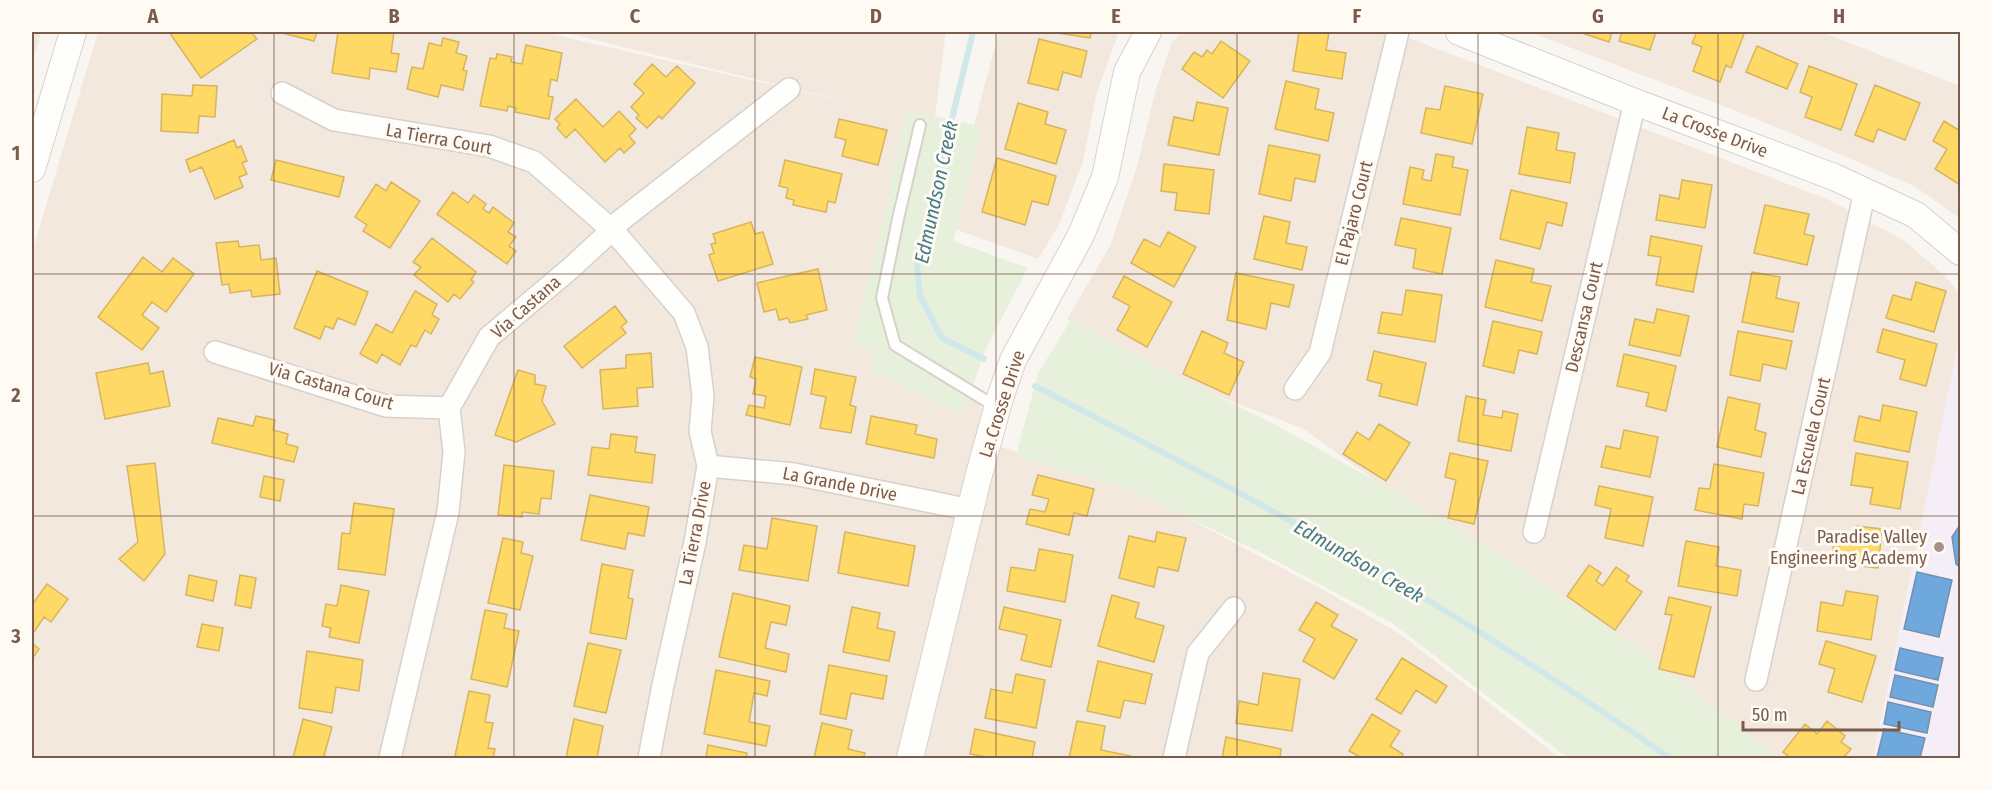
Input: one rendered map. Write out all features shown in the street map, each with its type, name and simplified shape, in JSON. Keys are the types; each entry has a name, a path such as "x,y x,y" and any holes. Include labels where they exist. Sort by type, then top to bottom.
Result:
{"street":[{"path":"32,169 73,32"},
{"name":"La Crosse Drive","path":"910,759 970,510 1013,360 1081,236 1105,177 1127,72 1148,32"},
{"name":"El Pajaro Court","path":"1295,389 1320,352 1398,32"},
{"name":"La Crosse Drive","path":"1459,32 1486,36 1635,102 1834,177 1916,215 1960,252"},
{"name":"Via Castana","path":"449,408 489,337 571,268 611,229 789,89"},
{"name":"La Tierra Court","path":"282,93 334,120 489,146 534,162 611,229"},
{"name":"Descansa Court","path":"1534,532 1635,102"},
{"name":"La Escuela Court","path":"1756,680 1865,191"},
{"name":"La Tierra Drive","path":"611,229 684,313 697,348 703,396 700,430 708,466 695,542 649,759"},
{"name":"Via Castana Court","path":"215,352 386,406 449,408"},
{"path":"390,759 448,512 454,452 449,408"},
{"name":"La Grande Drive","path":"708,466 794,474 970,510"},
{"path":"1174,759 1198,654 1234,608"}],"lane":[{"path":"920,125 882,298 895,345 998,408"}],"shaded area":[{"path":"32,32 41,32 32,65"},
{"path":"98,32 543,32 860,105 563,32 946,32 934,123 905,218 974,392 1001,447 1117,481 1320,588 1400,634 1560,758 32,758 32,253"},
{"path":"999,32 1119,32 1097,92 1083,161 1059,225 1038,259 947,226"},
{"path":"1183,32 1394,32 1829,200 1905,241 1944,275 1960,294 1960,336 1873,758 1764,758 1302,428 1170,378 1067,319 1110,246 1136,170 1156,88 1172,42"},
{"path":"1530,32 1822,32 1960,86 1960,218 1914,186 1752,117"},
{"name":"Paradise Valley Engineering Academy","path":"1960,336 1960,758 1873,758"}],"green space":[{"path":"906,110 983,127 953,241 1028,268 986,348 963,415 872,370 874,350 853,344"},
{"path":"1071,320 1170,373 1276,425 1413,502 1515,564 1634,645 1780,758 1568,758 1392,623 1258,551 1127,489 1016,456 1038,373"}],"building: Homes":[{"path":"169,32 251,32 257,39 201,78"},
{"path":"278,32 317,32 314,41"},
{"path":"338,32 394,32 391,53 399,54 396,72 370,68 369,79 332,73"},
{"path":"1051,32 1091,32 1090,38"},
{"path":"1299,32 1329,32 1326,50 1346,53 1342,79 1293,71"},
{"path":"1579,32 1612,32 1609,42"},
{"path":"1622,32 1656,32 1650,50 1619,41"},
{"path":"1697,32 1744,34 1731,68 1726,65 1720,82 1693,71 1702,47 1692,43"},
{"path":"443,38 459,42 456,53 467,56 463,70 467,71 463,90 441,85 438,97 407,89 412,67 423,69 429,43 441,46"},
{"path":"1039,39 1087,51 1081,77 1063,72 1058,90 1028,83"},
{"path":"1221,41 1250,61 1223,98 1182,69 1194,52 1202,57 1207,50 1212,54"},
{"path":"526,45 562,53 557,81 551,79 548,96 553,97 549,119 515,112 516,108 508,106 507,111 480,106 490,58 496,59 497,54 512,57 511,62 522,64"},
{"path":"1757,46 1798,64 1787,89 1746,72"},
{"path":"652,64 666,77 677,66 695,83 662,119 659,116 647,128 636,118 639,115 631,107 644,93 634,84"},
{"path":"1809,66 1857,84 1841,130 1805,117 1812,97 1800,92"},
{"path":"1286,81 1319,89 1315,109 1334,113 1328,141 1275,129"},
{"path":"193,85 217,86 215,117 199,116 198,133 161,131 162,94 192,96"},
{"path":"1875,85 1920,103 1905,140 1878,129 1873,142 1855,135"},
{"path":"1445,86 1483,94 1472,144 1421,133 1426,108 1440,110"},
{"path":"576,99 603,127 619,111 636,129 629,136 635,143 624,153 620,148 605,162 575,129 566,138 557,128 560,124 555,119"},
{"path":"1197,102 1228,108 1219,155 1168,145 1174,117 1193,121"},
{"path":"1018,103 1048,112 1045,124 1066,130 1056,164 1005,149"},
{"path":"839,119 887,130 878,165 842,156 846,140 835,137"},
{"path":"1944,121 1960,131 1960,185 1935,169 1947,149 1933,141"},
{"path":"1527,127 1559,133 1556,150 1575,153 1570,183 1519,174"},
{"path":"234,140 237,148 241,146 247,161 242,163 247,174 239,177 243,187 215,199 202,167 190,172 186,160"},
{"path":"1269,145 1320,155 1315,182 1295,178 1291,201 1259,194"},
{"path":"1436,154 1454,157 1452,167 1468,170 1460,215 1403,204 1410,167 1424,170 1422,179 1431,181"},
{"path":"997,158 1056,176 1048,205 1032,201 1025,225 982,212"},
{"path":"276,160 344,177 339,197 271,180"},
{"path":"785,160 842,174 835,203 828,201 826,212 793,205 794,200 786,198 788,188 779,186"},
{"path":"1164,164 1214,170 1209,214 1175,210 1177,193 1161,191"},
{"path":"1682,180 1712,185 1705,228 1656,220 1660,195 1679,199"},
{"path":"391,182 420,201 390,248 363,231 367,225 355,217 376,184 386,191"},
{"path":"1511,190 1567,203 1562,226 1547,222 1540,249 1500,239"},
{"path":"453,192 468,203 474,195 486,204 483,209 489,213 493,207 514,223 508,232 516,237 509,246 516,251 507,264 437,214"},
{"path":"1765,205 1809,214 1804,234 1814,236 1807,265 1754,253"},
{"path":"1264,216 1290,222 1286,243 1307,247 1302,270 1254,259"},
{"path":"1401,218 1451,228 1442,274 1413,268 1416,249 1395,245"},
{"path":"751,222 755,234 763,232 773,264 718,281 709,255 714,253 711,244 716,243 713,234"},
{"path":"1168,232 1196,247 1174,287 1131,263 1144,239 1160,247"},
{"path":"1651,236 1702,246 1693,292 1656,285 1661,257 1648,255"},
{"path":"432,238 476,272 471,280 474,282 460,299 454,294 448,302 414,275 421,267 413,262"},
{"path":"238,241 239,247 259,245 261,260 276,258 280,294 252,297 251,290 230,293 229,284 222,285 216,243"},
{"path":"143,257 162,272 173,258 194,274 166,312 152,302 142,315 159,328 142,350 98,317"},
{"path":"1496,260 1534,269 1531,282 1551,286 1542,321 1485,307"},
{"path":"818,269 827,310 806,315 808,319 790,323 788,318 779,320 776,309 764,312 757,283"},
{"path":"317,271 368,292 355,325 338,318 333,329 325,326 320,339 294,328"},
{"path":"1752,272 1780,277 1776,298 1799,303 1793,332 1742,322"},
{"path":"1236,273 1294,285 1289,307 1271,303 1266,329 1227,320"},
{"path":"1124,276 1172,302 1147,347 1117,330 1130,306 1113,297"},
{"path":"1916,282 1946,291 1934,332 1886,318 1893,295 1911,300"},
{"path":"1406,290 1442,295 1435,342 1378,333 1382,312 1402,315"},
{"path":"415,291 437,304 432,315 439,319 431,334 425,330 416,347 411,345 400,365 382,354 377,363 360,354 376,324 392,333"},
{"path":"615,306 627,322 621,327 626,333 582,368 564,346"},
{"path":"1657,309 1689,316 1680,356 1629,345 1635,319 1654,323"},
{"path":"1493,321 1542,332 1537,354 1519,350 1514,373 1483,366"},
{"path":"1883,329 1937,344 1926,386 1900,379 1905,360 1877,352"},
{"path":"1202,331 1228,343 1224,353 1244,362 1229,395 1183,374"},
{"path":"1738,331 1792,341 1786,369 1763,364 1760,381 1730,375"},
{"path":"1374,351 1426,363 1417,405 1379,396 1382,384 1367,380"},
{"path":"651,353 653,387 637,388 638,406 603,409 600,370 626,368 626,355"},
{"path":"1624,354 1676,366 1666,411 1646,406 1649,393 1617,386"},
{"path":"755,357 802,367 790,425 746,415 749,405 764,408 766,396 753,394 756,379 750,377"},
{"path":"148,363 150,374 163,371 170,406 105,419 96,373"},
{"path":"815,369 856,377 850,405 856,407 851,433 820,428 826,397 811,394"},
{"path":"518,370 535,375 535,384 546,386 542,401 555,424 516,442 495,435"},
{"path":"1466,396 1486,400 1483,415 1502,418 1503,411 1518,414 1511,451 1458,441"},
{"path":"1728,397 1760,404 1755,430 1766,433 1761,457 1717,447"},
{"path":"1883,405 1917,412 1909,452 1854,441 1859,416 1880,421"},
{"path":"256,416 275,420 273,430 288,434 286,444 298,447 294,462 212,443 218,418 253,426"},
{"path":"871,416 917,425 915,434 937,439 934,458 866,444"},
{"path":"1379,424 1410,443 1386,481 1343,454 1357,432 1369,440"},
{"path":"1624,430 1658,437 1650,477 1601,467 1606,446 1620,449"},
{"path":"611,434 637,437 635,452 655,455 652,483 588,475 592,447 609,449"},
{"path":"1450,453 1488,461 1474,524 1448,518 1456,480 1445,477"},
{"path":"1856,453 1908,462 1900,509 1870,504 1873,488 1851,485"},
{"path":"155,463 165,554 144,581 119,559 138,542 127,466"},
{"path":"1714,464 1764,473 1758,506 1744,504 1742,519 1695,510 1699,488 1710,489"},
{"path":"504,465 554,471 551,499 541,498 539,514 522,512 522,517 498,515"},
{"path":"1038,475 1094,489 1087,516 1074,513 1069,535 1026,524 1030,509 1045,512 1049,499 1032,495"},
{"path":"264,476 284,480 280,501 260,497"},
{"path":"1599,486 1653,497 1643,546 1605,538 1611,509 1595,505"},
{"path":"590,495 649,507 644,536 628,533 625,549 581,540"},
{"path":"354,503 394,509 385,575 338,569 342,533 350,534"},
{"path":"772,518 817,526 808,581 739,570 744,545 767,549"},
{"path":"1856,526 1882,529 1878,568 1832,563 1834,539 1854,541"},
{"path":"845,532 915,546 908,586 838,573"},
{"path":"1157,532 1186,538 1178,571 1158,567 1154,587 1119,578 1129,536 1155,542"},
{"path":"503,538 523,542 521,553 533,556 520,610 488,603"},
{"path":"1686,541 1719,547 1716,566 1741,570 1737,596 1678,586"},
{"path":"1039,549 1073,555 1065,602 1007,591 1011,567 1035,571"},
{"path":"602,564 633,570 628,598 633,599 626,639 590,633"},
{"path":"1589,565 1601,573 1596,581 1603,586 1616,567 1629,576 1626,581 1642,592 1615,630 1567,596"},
{"path":"189,575 217,581 213,601 186,595"},
{"path":"240,575 256,578 251,608 235,605"},
{"path":"47,584 68,599 51,622 44,617 32,635 32,600 34,602"},
{"path":"341,585 369,591 359,643 329,637 331,628 322,626 326,604 337,606"},
{"path":"1846,591 1878,596 1871,640 1817,631 1821,602 1843,606"},
{"path":"733,593 790,606 786,625 771,622 765,648 789,654 786,672 719,657"},
{"path":"1112,595 1139,603 1135,618 1164,626 1154,662 1098,646"},
{"path":"1669,597 1711,607 1694,677 1659,669 1672,615 1665,614"},
{"path":"1316,602 1338,615 1331,626 1357,640 1334,679 1303,661 1315,639 1299,630"},
{"path":"852,607 880,613 877,628 895,632 889,661 843,652"},
{"path":"1004,607 1061,620 1051,667 1021,660 1027,635 999,629"},
{"path":"485,610 507,614 504,628 519,631 507,687 471,679"},
{"path":"202,624 223,628 219,651 197,647"},
{"path":"1826,641 1876,656 1862,702 1828,692 1835,669 1819,664"},
{"path":"32,643 39,649 32,659"},
{"path":"588,643 621,650 606,713 574,706"},
{"path":"307,651 363,660 359,691 336,687 332,713 299,708"},
{"path":"1402,658 1447,686 1436,703 1416,690 1401,714 1376,699"},
{"path":"1098,661 1152,674 1145,704 1124,700 1120,718 1087,711"},
{"path":"829,665 887,676 883,699 851,693 846,719 820,714"},
{"path":"716,670 770,681 767,696 754,693 749,722 770,726 766,746 704,734"},
{"path":"1263,673 1300,679 1292,731 1236,723 1239,701 1258,705"},
{"path":"1016,674 1045,680 1036,728 985,718 991,689 1012,693"},
{"path":"469,691 490,695 485,722 493,723 488,748 495,749 493,758 455,756"},
{"path":"1372,714 1400,731 1390,746 1403,754 1401,758 1362,758 1349,751"},
{"path":"303,719 332,727 324,756 333,758 293,758"},
{"path":"574,719 603,726 597,758 566,758"},
{"path":"1077,721 1105,726 1101,750 1131,756 1131,758 1069,758"},
{"path":"1827,721 1845,736 1841,742 1851,749 1843,758 1791,758 1783,752 1805,724 1817,734"},
{"path":"822,723 852,730 848,749 865,753 863,758 814,758"},
{"path":"975,729 1035,742 1032,758 993,758 970,754"},
{"path":"1226,737 1281,749 1280,758 1222,758"},
{"path":"708,745 747,753 746,758 706,758"}],"building: Schools":[{"path":"1960,525 1960,567 1956,564 1952,537"},
{"path":"1917,572 1952,580 1939,637 1904,629"},
{"path":"1900,648 1943,658 1938,680 1895,670"},
{"path":"1895,675 1938,685 1933,707 1890,697"},
{"path":"1888,702 1931,712 1927,733 1884,724"},
{"path":"1884,729 1925,738 1920,758 1877,757"}],"waterway":[{"name":"Edmundson Creek","path":"973,32 917,265 920,296 942,338 984,359"},
{"name":"Edmundson Creek","path":"1035,386 1219,482 1372,567 1502,646 1670,758"}],"place":[{"name":"Paradise Valley Engineering Academy","path":"1939,547"}]}
